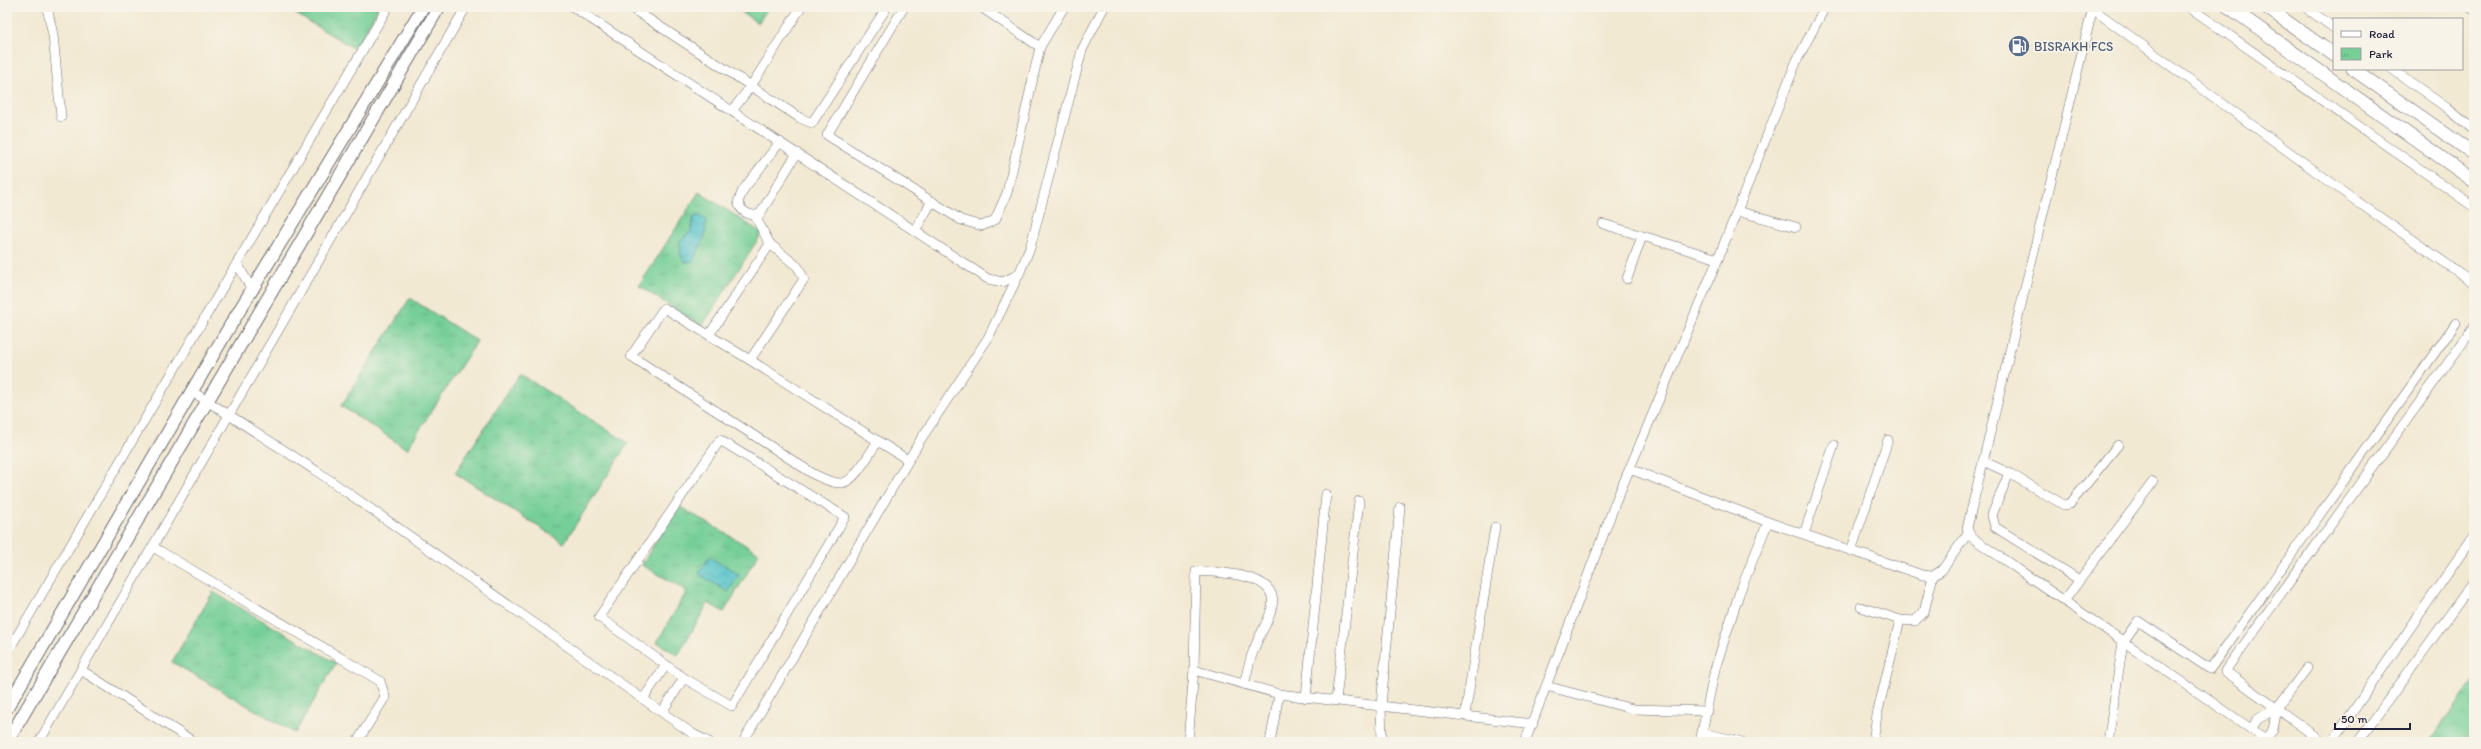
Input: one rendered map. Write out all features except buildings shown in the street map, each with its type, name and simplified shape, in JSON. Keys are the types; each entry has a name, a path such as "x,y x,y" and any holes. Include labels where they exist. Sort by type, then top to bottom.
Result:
{"main road":[{"path":"2229,7 2474,181"},
{"path":"2266,7 2333,54"},
{"path":"2354,70 2474,154"}],"street":[{"path":"47,7 53,35 61,116"},
{"path":"7,652 240,269 388,7"},
{"path":"7,708 252,290 423,7"},
{"path":"7,742 439,7"},
{"path":"39,742 466,7"},
{"path":"573,7 988,278 1003,282 1019,274"},
{"path":"630,7 800,118 812,123 887,7"},
{"path":"732,111 801,7"},
{"path":"904,7 827,135 961,220 982,226 995,220 1007,193 1040,47 1064,7"},
{"path":"980,7 1040,47"},
{"path":"743,742 908,460 988,338 1030,248 1082,50 1104,7"},
{"path":"1526,742 1613,508 1718,259 1797,60 1825,7"},
{"path":"2189,7 2474,207"},
{"path":"2305,7 2333,27"},
{"path":"2469,7 2474,10"},
{"path":"2277,708 2273,730 2268,740 2123,642 1971,537 1968,533 1967,528 2092,8 2355,200 2474,284"},
{"path":"2393,70 2447,108 2474,130"},
{"path":"780,142 739,197 740,207 749,215 755,216 760,214 765,209 797,153"},
{"path":"915,230 932,201"},
{"path":"1737,210 1796,227"},
{"path":"750,360 804,279 798,267 770,244 755,216"},
{"path":"1603,224 1718,259"},
{"path":"1627,279 1642,236"},
{"path":"709,335 770,244"},
{"path":"240,269 252,290"},
{"path":"878,442 852,480 842,483 833,482 815,475 631,356 664,308 750,360 908,460"},
{"path":"2108,742 2123,642 2138,621 2210,669 2456,323"},
{"path":"2323,742 2225,672 2474,327"},
{"path":"193,392 318,472 662,712 709,742"},
{"path":"720,440 845,516 732,706 684,678 598,617 720,440"},
{"path":"1851,551 1888,440"},
{"path":"1804,534 1834,445"},
{"path":"1983,461 2009,473 2064,505 2070,504 2118,445"},
{"path":"1630,469 1768,522 1922,575 1933,576 1942,570 1968,533"},
{"path":"2009,473 1992,515 1995,527 2078,579"},
{"path":"2064,601 2078,579 2153,482"},
{"path":"1306,698 1326,494"},
{"path":"1336,700 1359,501"},
{"path":"1382,742 1381,705 1400,508"},
{"path":"1742,742 1702,738 1715,669 1739,594 1768,522"},
{"path":"1465,715 1495,528"},
{"path":"2332,742 2474,535"},
{"path":"153,547 380,681 385,697 357,742"},
{"path":"1188,742 1194,670 1195,572 1197,571 1257,578 1267,586 1271,594 1272,606 1253,651 1244,684"},
{"path":"1861,607 1900,620 1915,621 1921,618 1924,612 1933,576"},
{"path":"2358,742 2474,581"},
{"path":"1873,742 1877,715 1900,620"},
{"path":"644,699 666,665"},
{"path":"2251,729 2258,719 2277,708 2308,668"},
{"path":"81,670 194,742"},
{"path":"1194,670 1279,694 1533,724"},
{"path":"662,712 684,678"},
{"path":"1546,686 1633,709 1708,711"},
{"path":"1270,742 1279,694"}],"green space":[{"path":"284,7 379,7 355,49"},
{"path":"734,7 769,7 758,23"},
{"path":"699,192 762,233 702,326 639,286"},
{"path":"410,298 477,341 407,449 341,406"},
{"path":"520,374 628,443 564,543 455,473"},
{"path":"677,505 759,553 724,612 708,603 678,655 657,642 687,591 642,565"},
{"path":"213,592 336,663 295,733 172,662"},
{"path":"2474,680 2474,742 2429,742"}],"water":[{"path":"699,215 706,220 705,236 693,261 685,262 681,257 680,241 691,231 694,217"},
{"path":"709,557 739,574 728,592 699,574"}],"place":[{"name":"BISRAKH FCS","path":"2019,46"}]}
